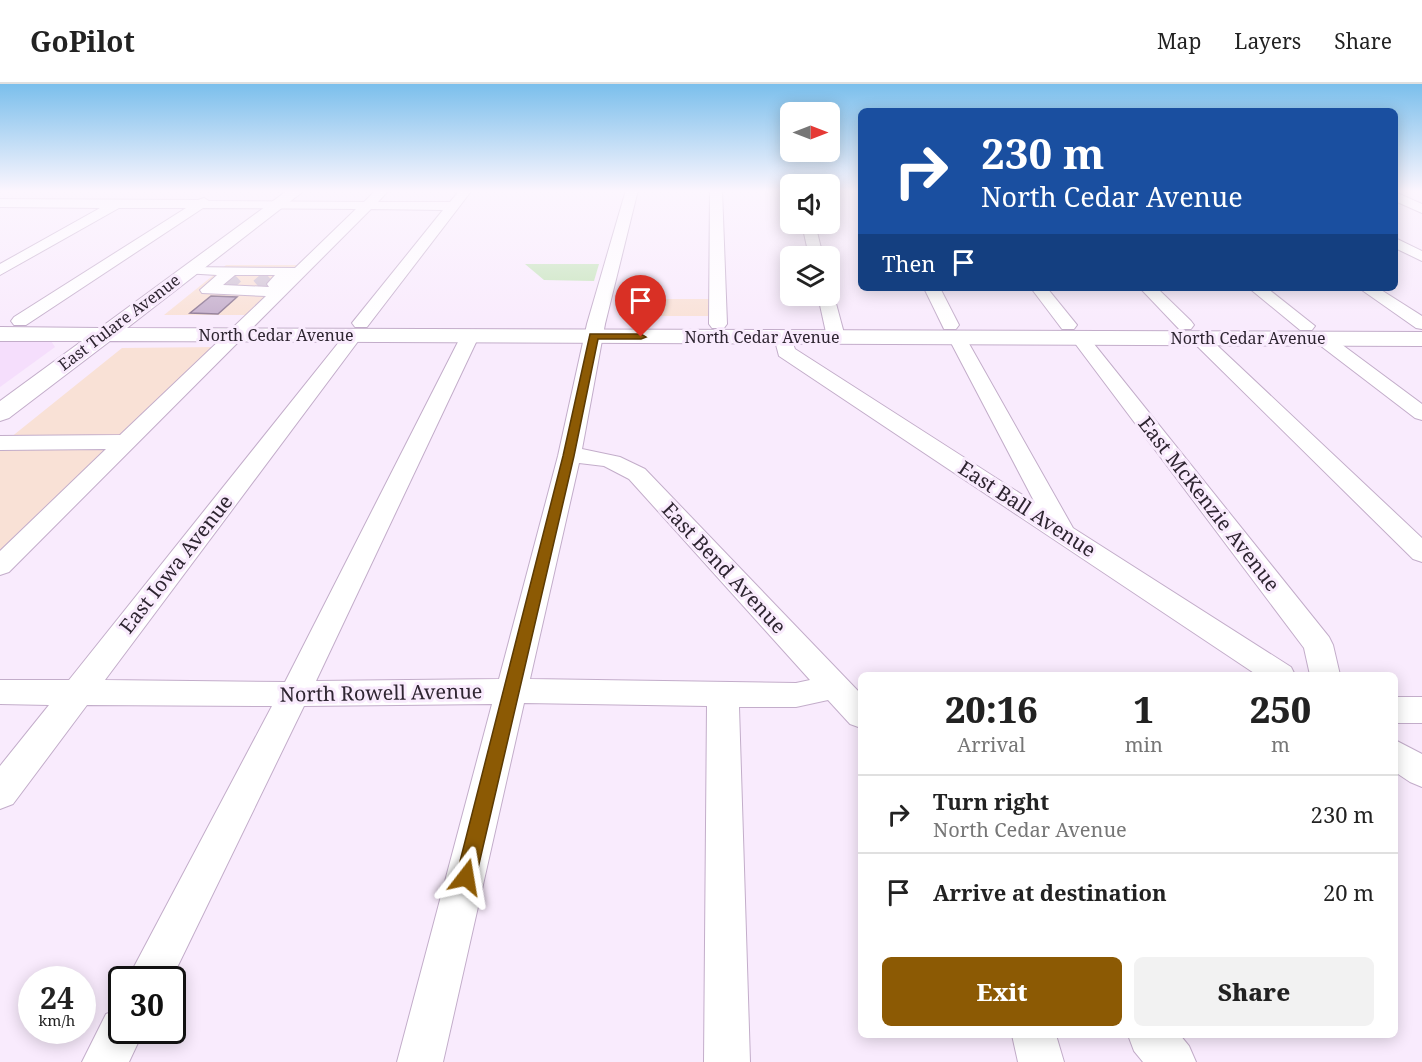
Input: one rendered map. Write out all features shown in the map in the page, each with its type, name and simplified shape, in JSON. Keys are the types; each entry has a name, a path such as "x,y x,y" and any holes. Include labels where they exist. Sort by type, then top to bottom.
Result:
{"main road":[{"name":"East Tulare Avenue","path":"0,412 236,236"},
{"path":"10,321 111,328"},
{"name":"North Cedar Avenue","path":"357,329 450,329 530,324 595,330 783,337 834,331"},
{"name":"North Cedar Avenue","path":"111,328 236,326 357,329 470,336 718,324 834,331 1314,332 1422,339"},
{"name":"North Cedar Avenue","path":"1314,332 1422,325"},
{"path":"0,334 111,328"}],"street":[{"path":"0,270 61,236"},
{"path":"10,321 148,236"},
{"path":"0,566 126,442 236,326 335,236"},
{"name":"East Iowa Avenue","path":"0,793 430,236"},
{"path":"420,1062 512,691 568,456 595,330 620,236"},
{"path":"717,236 718,324"},
{"path":"1398,244 1422,257"},
{"path":"189,270 250,280 255,295 236,326"},
{"path":"934,291 1063,531"},
{"name":"East McKenzie Avenue","path":"1041,291 1318,645 1324,672"},
{"path":"1151,291 1422,553"},
{"path":"1261,291 1422,414"},
{"path":"1371,291 1422,325"},
{"path":"828,306 834,331"},
{"path":"154,966 294,694 470,336"},
{"name":"East Ball Avenue","path":"783,337 786,352 1275,672"},
{"path":"0,442 126,442"},
{"name":"East Bend Avenue","path":"568,456 602,457 620,463 637,474 858,712"},
{"name":"North Rowell Avenue","path":"0,692 294,694 512,691 795,695 815,692 832,682"},
{"path":"723,694 727,1062"},
{"path":"1398,710 1422,710"},
{"path":"1398,756 1422,772"},
{"path":"1035,1038 1041,1062"},
{"path":"1153,1038 1173,1062"},
{"path":"105,1062 115,1044"}],"shaded area":[{"path":"226,265 307,265 256,315 164,315"},
{"path":"629,299 711,299 711,316 641,316 628,306"},
{"path":"0,340 51,341 55,347 0,387"},
{"path":"216,347 0,557 0,446 122,348"}],"green space":[{"path":"525,264 599,264 594,281 544,280"}],"building":[{"path":"211,296 237,297 218,314 190,313"}],"tunnel":[{"path":"226,286 240,273"},
{"path":"258,286 273,273"}],"route":[{"path":"466,877 568,456 594,336 641,337"}]}
